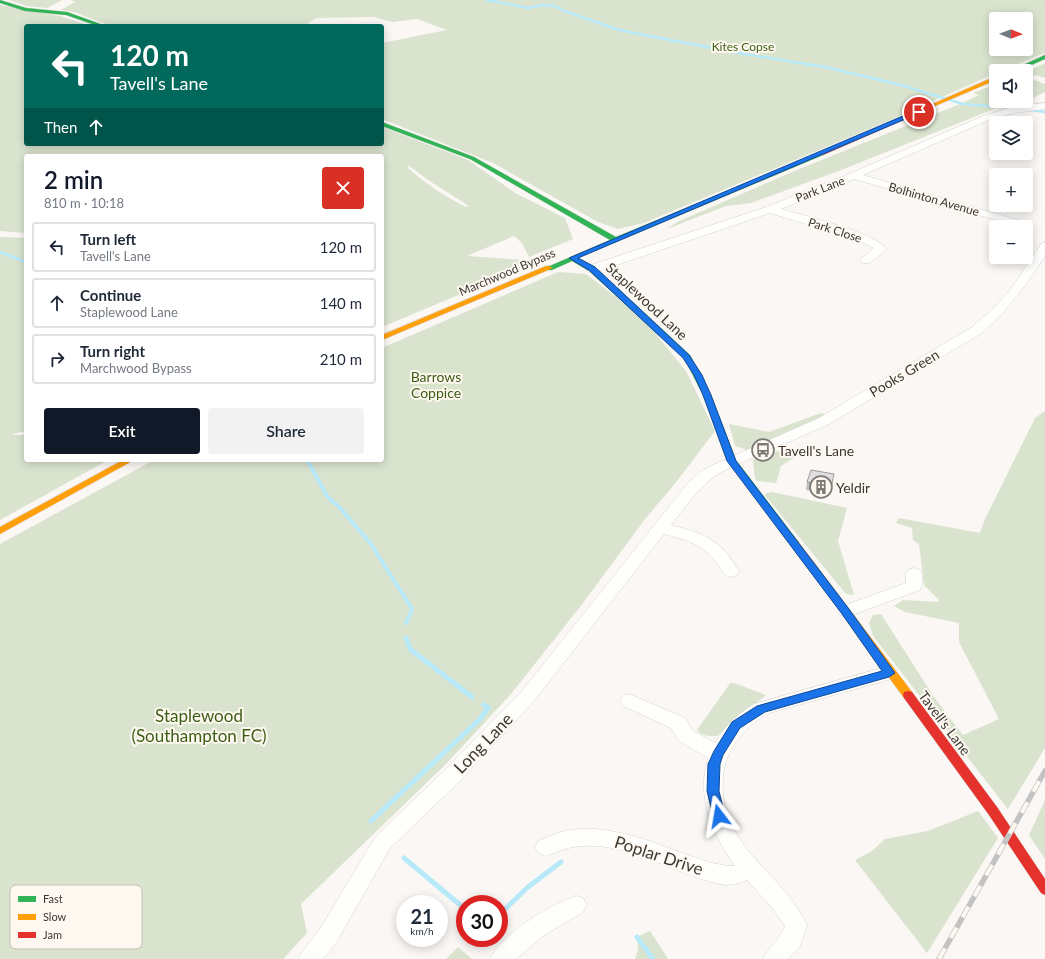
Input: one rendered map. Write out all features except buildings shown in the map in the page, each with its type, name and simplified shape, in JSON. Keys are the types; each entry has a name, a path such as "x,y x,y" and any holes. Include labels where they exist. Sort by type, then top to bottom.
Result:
{"street":[{"path":"0,1 25,9 67,14 98,24"},
{"path":"1029,64 1045,57"},
{"name":"Marchwood Bypass","path":"384,337 989,81"},
{"name":"Park Lane","path":"592,269 770,209 854,176 986,118 1017,109 1045,106"},
{"name":"Staplewood Lane","path":"384,125 472,158 616,240"},
{"name":"Bolhinton Avenue","path":"854,176 1007,220"},
{"name":"Park Close","path":"770,209 860,237 879,246 881,249 866,260"},
{"name":"Pooks Green","path":"732,461 824,421 977,330 995,316 1012,297 1045,246"},
{"name":"Staplewood Lane","path":"572,258 592,269 686,357 698,375 707,395 732,461"},
{"name":"Long Lane","path":"310,959 328,936 368,865 384,842 454,774 528,696 693,486 705,475 732,461"},
{"name":"Tavell's Lane","path":"732,461 993,811 1045,889"},
{"path":"0,531 126,462"},
{"path":"660,528 696,539 712,548 718,552 731,571"},
{"path":"846,612 914,586 914,574"},
{"path":"774,959 792,939 796,925 790,913 750,869 730,841 716,808 713,775 718,754 736,725 761,709 889,673"},
{"path":"629,701 670,718 678,723 686,736 718,754"},
{"name":"Poplar Drive","path":"545,847 563,840 583,838 608,839 632,844 721,875 736,875 750,869"},
{"path":"501,959 532,930 554,915 576,905"}],"green space":[{"path":"9,0 62,0 47,8 27,6"},
{"name":"Kites Copse","path":"71,0 1045,0 1045,53 1018,64 989,64 989,76 893,119 644,223 618,229 598,222 493,163 384,120 384,43 447,30 417,19 392,22 374,17 316,18 307,24 106,24 74,12 61,10 75,2"},
{"path":"0,5 60,16 84,24 24,24 24,146 384,146 384,128 468,160 517,194 565,218 573,239 529,257 522,243 514,236 467,256 524,260 532,264 384,326 384,154 24,154 24,233 0,231","holes":["408,165 428,180 469,206 466,207 450,199 421,179 408,168"]},
{"path":"1045,63 1045,78 1036,75 1033,76 1033,69"},
{"path":"1033,80 1045,84 1045,92 1033,98"},
{"path":"989,87 989,108 996,108 841,170 751,203 726,206 667,229 677,222 792,172 979,95 973,93"},
{"path":"0,237 24,238 24,432 19,432 12,435 24,435 24,462 104,462 0,520"},
{"name":"Staplewood (Southampton FC)","path":"558,272 586,274 642,317 686,371 715,431 677,481 645,519 583,603 511,694 446,764 301,904 307,933 283,959 0,959 0,544 150,462 384,462 384,347"},
{"path":"1045,411 1045,748 1008,809 873,636 869,623 873,615 881,614 934,697 963,735 999,719 959,642 959,623 905,612 894,606 903,600 938,602 939,600 924,585 919,544 913,540 912,528 896,523 899,518 980,533 985,519 1035,418"},
{"path":"821,413 826,415 747,450 735,446 729,424 769,432"},
{"path":"777,451 797,456 781,466 776,483 757,481 755,478 753,460"},
{"path":"772,492 847,508 838,541 854,595 846,594 764,494"},
{"path":"731,682 766,695 717,736 706,736 701,734 697,730"},
{"path":"1045,800 1045,859 1029,835"},
{"path":"978,811 998,838 927,953 855,860 872,851 885,839 928,831"},
{"path":"650,931 668,959 635,959 638,949 637,937"},
{"path":"458,947 472,959 446,959"}],"waterway":[{"path":"487,0 528,8 544,5 555,6 564,11 619,30 732,52 825,67 901,85 963,104 989,106"},
{"path":"1029,110 1045,112"},
{"path":"0,252 24,261"},
{"path":"308,462 327,496 340,508 371,544 412,609 406,623"},
{"path":"406,638 410,649 472,697"},
{"path":"371,821 480,719 488,708 484,705"},
{"path":"404,858 456,901"},
{"path":"508,906 528,887 561,862"},
{"path":"637,937 653,959"}],"railway":[{"path":"939,959 1045,771"}],"traffic: fast":[{"path":"0,1 25,9 67,14 97,24"},
{"path":"1029,64 1045,57"},
{"path":"384,125 472,158 616,240"},
{"path":"549,268 821,154"},
{"path":"572,258 592,269 687,357 707,395 732,461 794,542"}],"traffic: slow":[{"path":"933,105 989,81"},
{"path":"384,337 549,268"},
{"path":"0,531 126,462"},
{"path":"794,542 908,695"}],"traffic: jam":[{"path":"821,154 933,105"},
{"path":"908,695 993,811 1045,889"}],"place":[{"name":"Tavell's Lane","path":"763,450"},
{"name":"Yeldir","path":"821,487"}],"route":[{"path":"719,816 713,791 714,764 718,754 736,725 761,709 824,690 889,673 846,612 732,461 707,395 698,375 686,357 592,269 572,258 794,166 919,112"}],"park label":[{"name":"Barrows Coppice","path":"436,384"}]}
